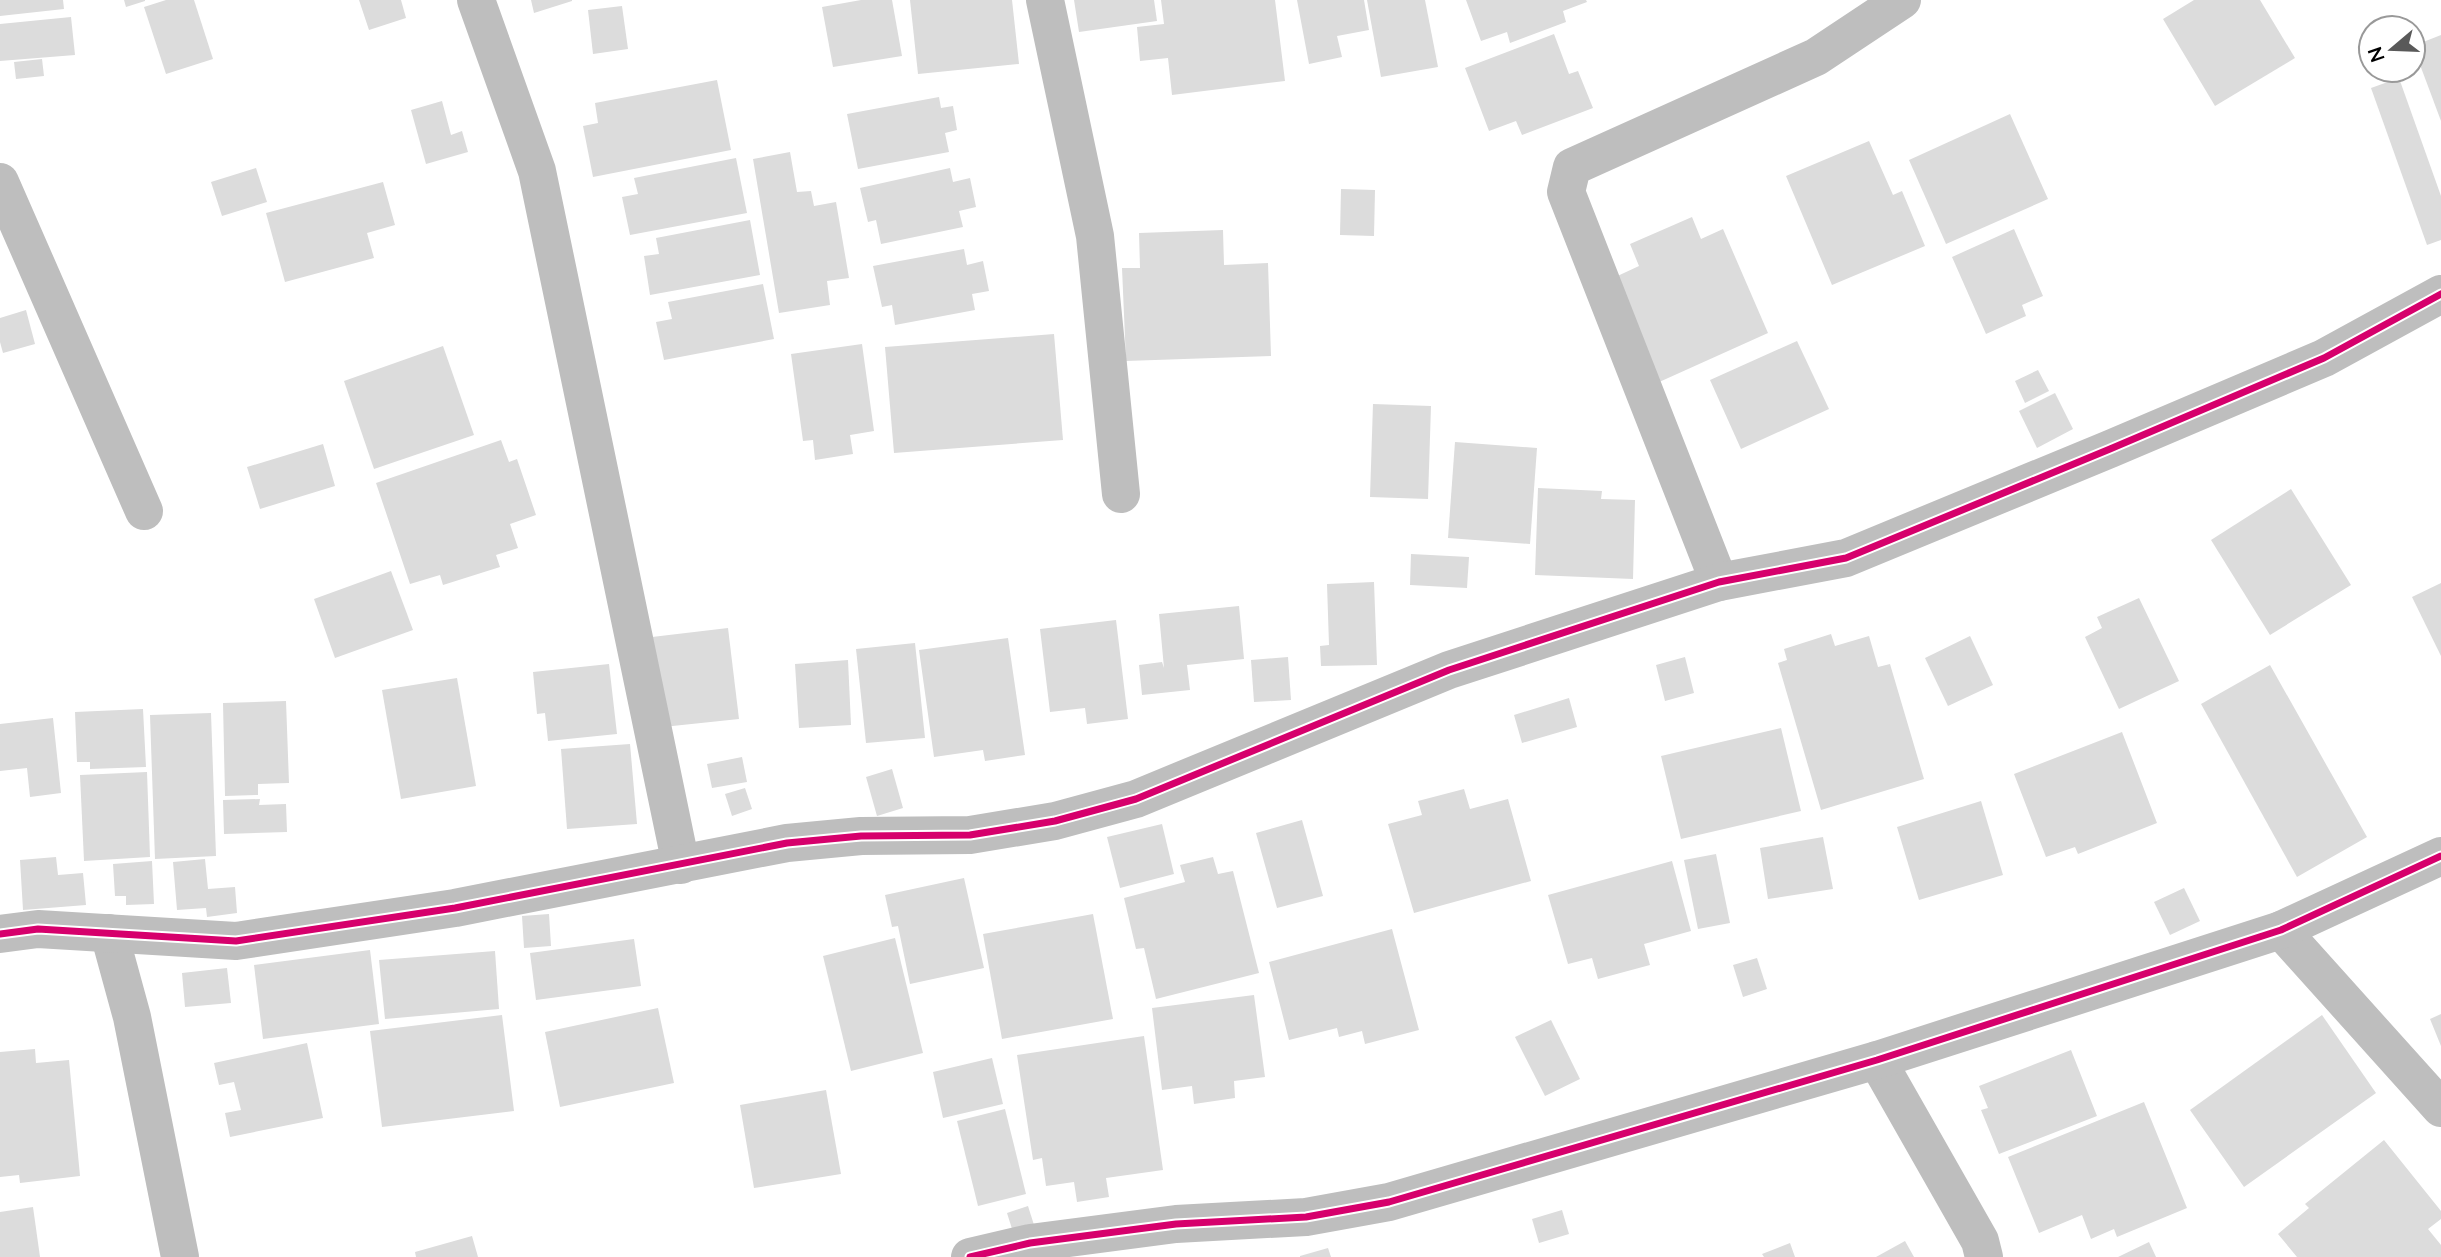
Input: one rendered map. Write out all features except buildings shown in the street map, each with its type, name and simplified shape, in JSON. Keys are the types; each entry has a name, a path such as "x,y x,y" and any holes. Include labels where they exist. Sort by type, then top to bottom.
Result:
{"street":[{"path":"476,0 537,171 681,866"},
{"path":"1045,0 1095,236 1121,494"},
{"path":"1719,582 1566,192 1573,167 1816,57 1902,0"},
{"path":"0,182 144,511"},
{"path":"0,934 38,929 236,941 455,908 681,866 787,843 861,836 970,835 1055,821 1136,799 1449,670 1719,582 1846,558 2324,358 2441,294"},
{"path":"970,1257 1030,1243 1176,1224 1306,1217 1389,1202 1877,1059 2281,930 2441,856"},
{"path":"2281,930 2441,1108"},
{"path":"109,933 132,1017 180,1257"},
{"path":"1877,1059 1980,1241 1984,1257"}],"cycle path":[{"path":"0,934 38,929 236,941 455,908 787,843 861,836 970,835 1055,821 1136,799 1449,670 1719,582 1846,558 2324,358 2441,294"},
{"path":"970,1257 1030,1243 1176,1224 1306,1217 1389,1202 1877,1060 2281,930 2441,856"}]}
